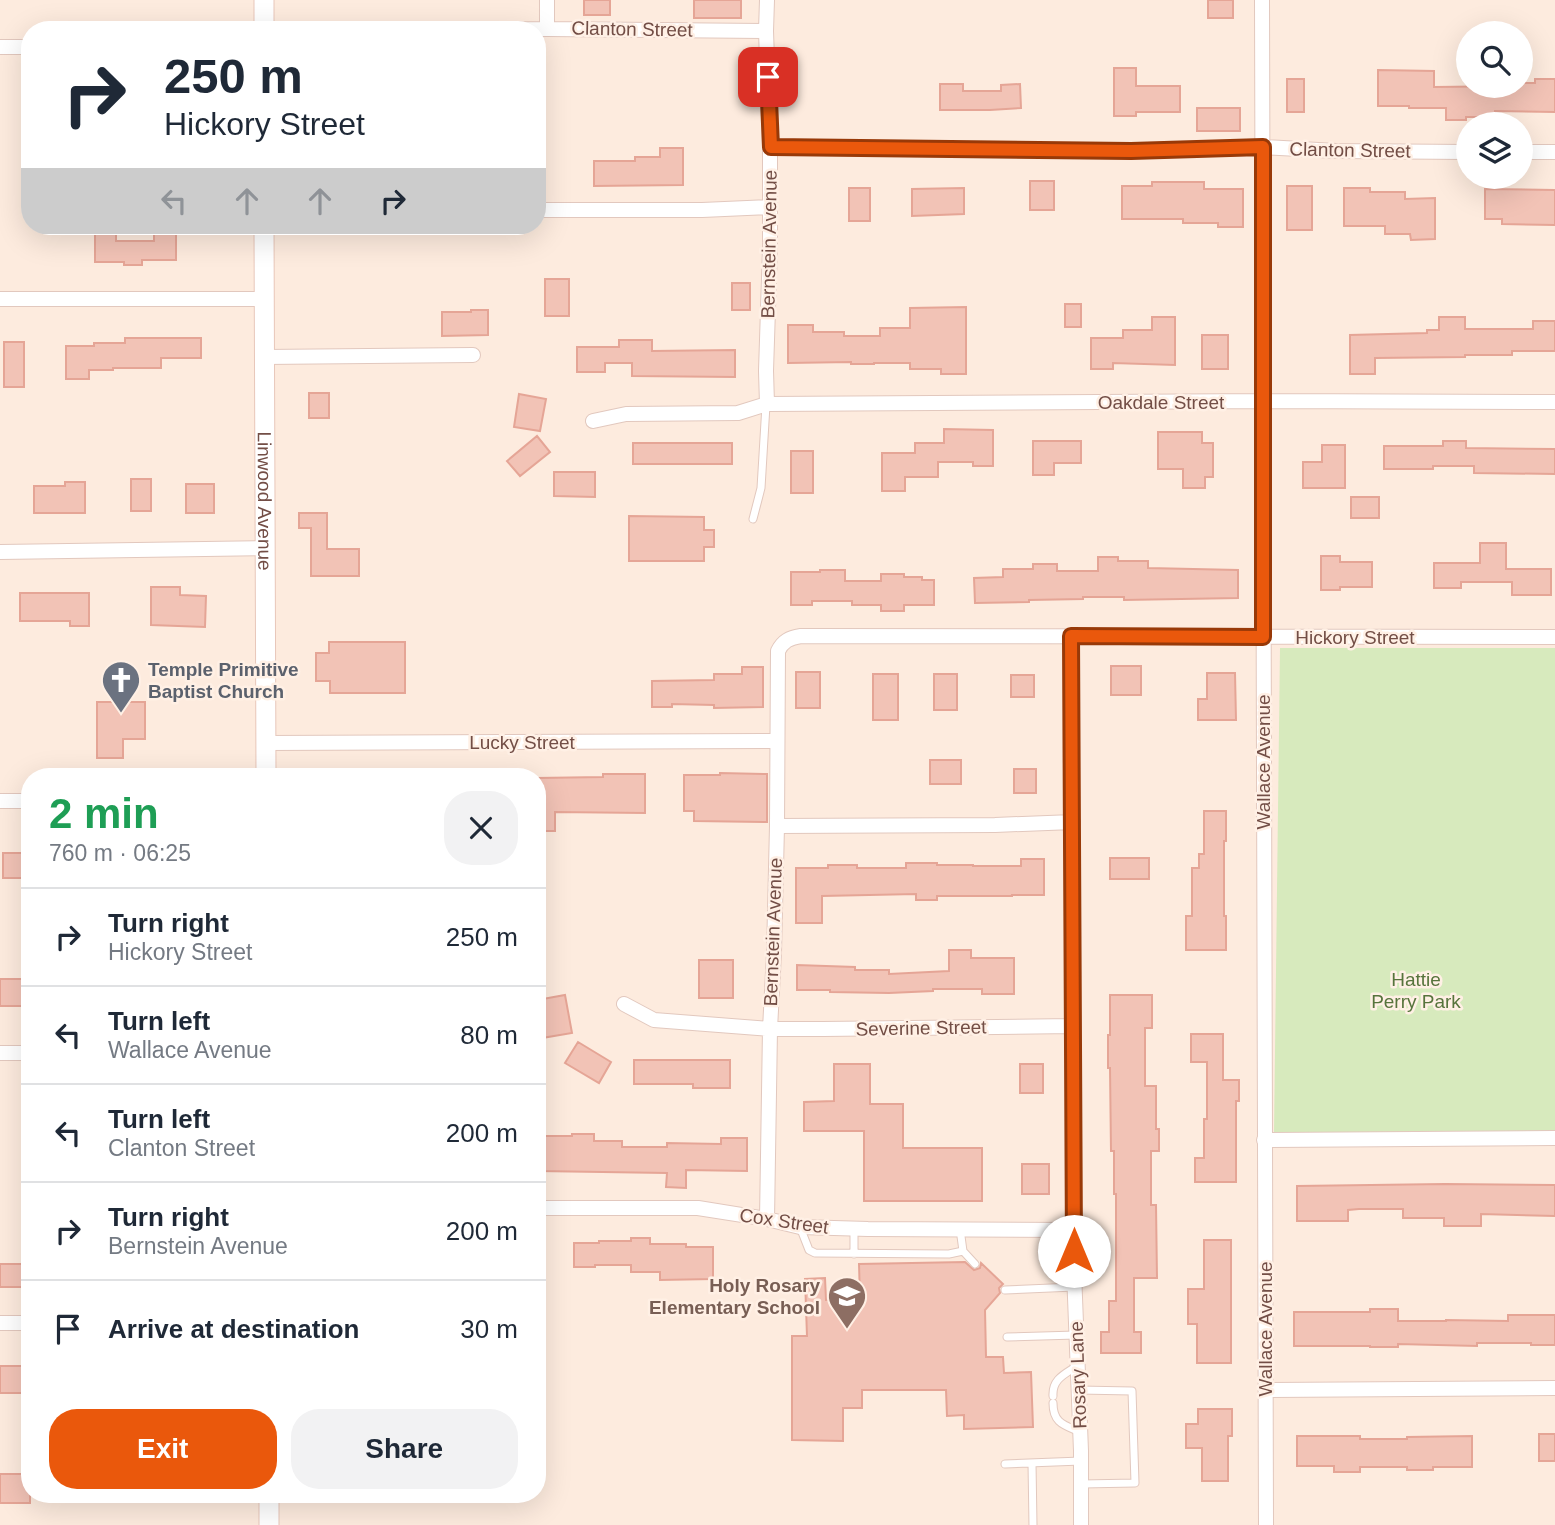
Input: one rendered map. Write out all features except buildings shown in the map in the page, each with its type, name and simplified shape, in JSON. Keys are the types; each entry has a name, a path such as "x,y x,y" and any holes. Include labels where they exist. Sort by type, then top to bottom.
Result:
{"main road":[{"path":"264,0 264,21"},
{"name":"Linwood Avenue","path":"264,235 266,768"},
{"path":"269,1503 269,1525"}],"street":[{"path":"547,0 547,29"},
{"name":"Bernstein Avenue","path":"766,404 771,247 767,0"},
{"name":"Wallace Avenue","path":"1262,0 1266,1525"},
{"name":"Clanton Street","path":"547,29 766,31"},
{"path":"0,47 21,47"},
{"name":"Clanton Street","path":"771,147 1131,151 1263,147 1336,151 1456,152"},
{"path":"1533,152 1555,152"},
{"path":"546,210 770,207"},
{"path":"0,299 264,299"},
{"path":"264,357 473,355"},
{"name":"Oakdale Street","path":"593,421 626,414 738,413 766,404 1555,402"},
{"path":"0,552 265,548"},
{"name":"Hickory Street","path":"780,646 791,638 801,636 1555,637"},
{"name":"Rosary Lane","path":"1071,636 1074,1230 1081,1525"},
{"name":"Bernstein Avenue","path":"767,1219 769,1029 774,953 780,646"},
{"name":"Lucky Street","path":"266,743 777,741"},
{"path":"0,801 21,801"},
{"path":"777,826 1073,822"},
{"name":"Severine Street","path":"624,1004 654,1020 769,1029 1073,1026"},
{"path":"0,1053 21,1053"},
{"path":"1264,1140 1555,1138"},
{"name":"Cox Street","path":"546,1208 698,1208 800,1227 1074,1230"},
{"path":"0,1323 21,1323"},
{"path":"1266,1390 1555,1388"}],"lane":[{"path":"753,519 761,488 766,404"},
{"path":"800,1227 809,1250 815,1253 949,1254 963,1251"},
{"path":"854,1229 854,1254"},
{"path":"960,1229 963,1251 975,1264"},
{"path":"1005,1290 1075,1287"},
{"path":"1007,1337 1077,1335"},
{"path":"1078,1366 1056,1380 1052,1399 1055,1417 1062,1424 1080,1432"},
{"path":"1079,1390 1132,1391 1135,1483 1081,1485"},
{"path":"1005,1464 1081,1461"},
{"path":"1032,1463 1033,1525"}],"green space":[{"name":"Hattie Perry Park","path":"1280,648 1555,648 1555,1131 1274,1133"}],"place":[{"name":"Temple Primitive Baptist Church","path":"121,714"},
{"name":"Holy Rosary Elementary School","path":"847,1330"}],"route":[{"path":"768,77 771,147 1131,151 1263,147 1263,637 1071,636 1074,1251"}]}
